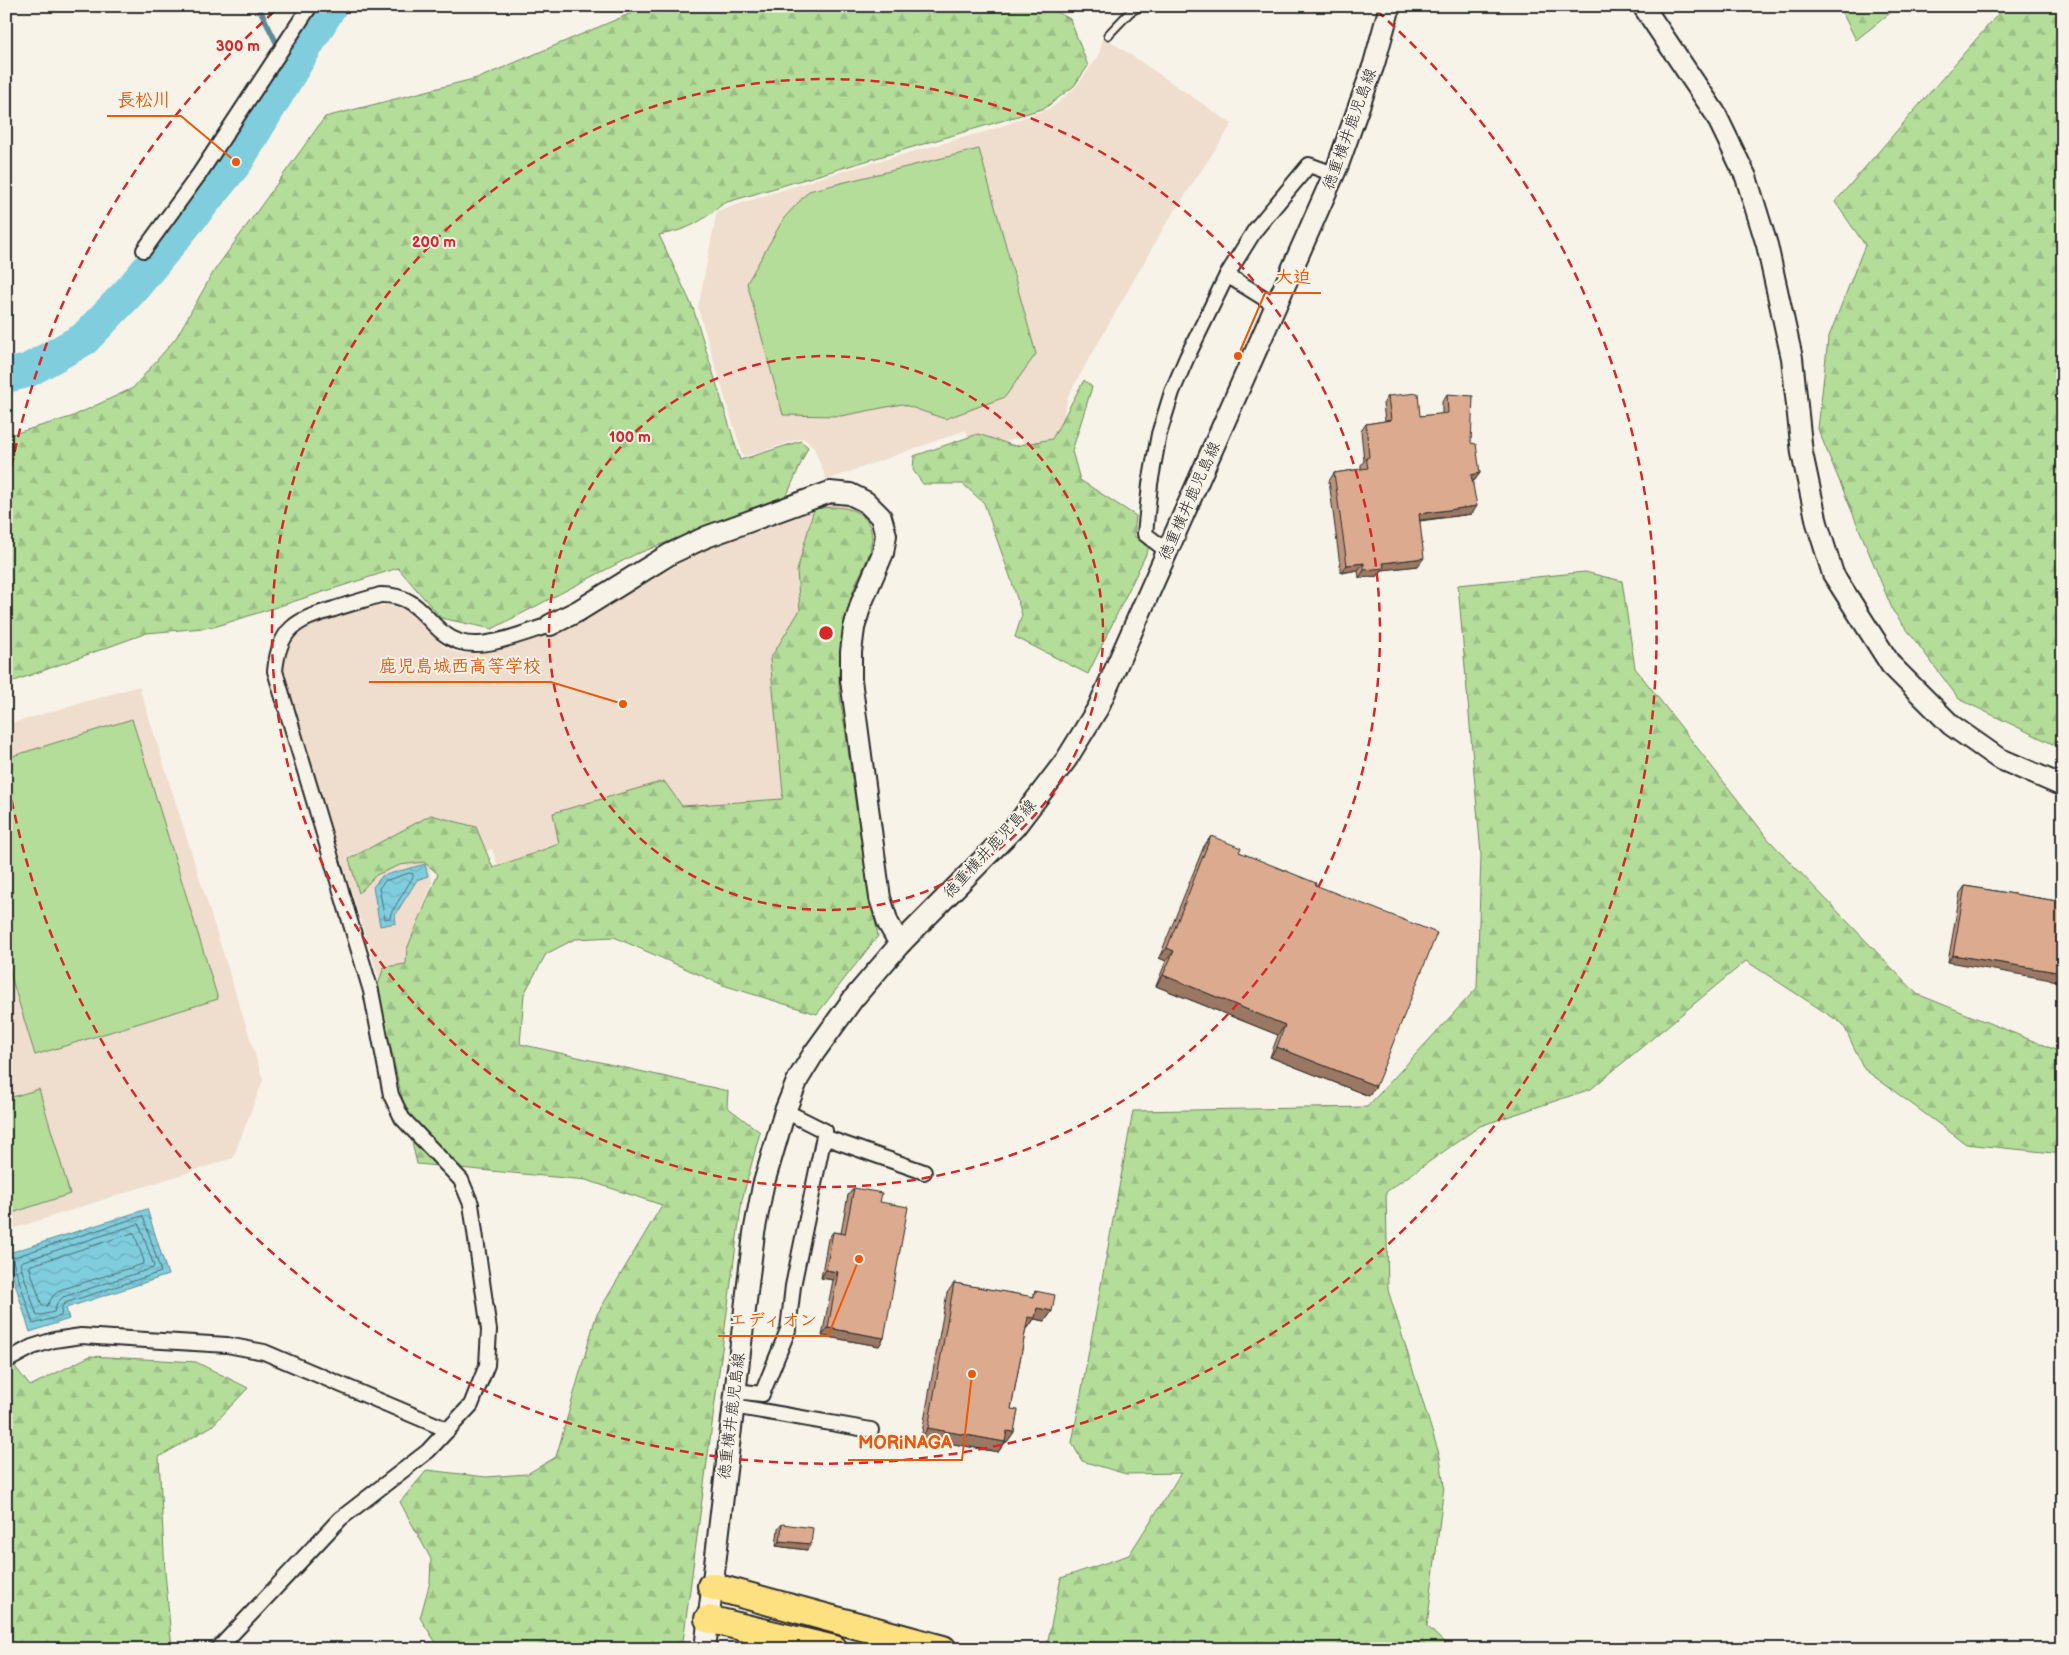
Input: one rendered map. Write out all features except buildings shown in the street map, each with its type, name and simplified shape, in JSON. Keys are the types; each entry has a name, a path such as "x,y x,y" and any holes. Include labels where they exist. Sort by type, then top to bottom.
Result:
{"highway":[{"path":"711,1586 943,1649"},
{"path":"708,1619 834,1649"}],"main road":[{"name":"徳重横井鹿児島線","path":"705,1649 754,1233 763,1186 785,1111 798,1079 853,998 900,944 1015,827 1066,760 1098,708 1334,174 1374,64 1390,6"},
{"path":"1643,6 1715,113 1746,177 1767,245 1792,358 1802,453 1816,523 1833,574 1891,665 1951,725 1998,758 2063,786"},
{"path":"550,625 578,611 670,554 706,537 830,492 850,494 866,502 881,517 886,535 883,553 860,604 854,628 851,680 880,898 888,923 900,944"}],"street":[{"path":"144,250 205,165 310,6"},
{"path":"1168,550 1145,534 1150,484 1159,434 1172,392 1227,276 1255,230 1309,165 1334,174"},
{"path":"1227,276 1277,306"},
{"path":"218,1649 340,1519 428,1451 448,1430 471,1405 487,1365 489,1330 472,1204 461,1180 402,1118 392,1095 371,992 275,671 277,652 285,636 299,621 380,595 392,595 406,599 448,636 461,642 477,644 493,642 550,625"},
{"path":"734,1398 762,1394 788,1330 793,1286 824,1137 825,1131 785,1111"},
{"path":"824,1137 924,1172"},
{"path":"6,1361 32,1347 54,1340 81,1336 227,1345 264,1352 448,1430"},
{"path":"734,1398 871,1430"}],"lane":[{"path":"1108,35 1130,12 1141,6"}],"shaded area":[{"path":"1103,36 1232,124 1164,227 1068,396 1060,429 1067,486 1026,452 1021,437 972,452 966,430 827,480 813,446 803,438 743,457 698,308 717,211 833,174 991,130 1053,107 1075,88 1099,56"},
{"path":"840,502 855,506 867,517 874,530 874,547 853,599 842,662 842,690 855,793 745,810 502,877 492,849 469,857 428,858 432,883 415,927 426,948 414,976 381,984 286,684 284,666 289,645 298,633 312,625 371,607 389,605 406,610 444,647 458,653 475,654 521,643 571,626 709,547 741,533"},
{"path":"139,686 263,1080 233,1158 6,1231 6,725"}],"green space":[{"path":"648,6 1046,6 1070,19 1088,66 1074,86 1045,108 724,203 708,216 687,228 659,235 693,308 740,460 801,441 808,447 787,495 634,555 492,629 441,618 398,568 214,627 147,633 6,684 6,436 71,417 133,388 176,338 214,271 325,117 481,77"},
{"path":"1839,6 1899,6 1856,40"},
{"path":"2005,6 2063,6 2063,749 1959,699 1893,611 1818,429 1828,339 1865,245 1835,202"},
{"path":"979,149 1036,354 1005,397 945,419 902,404 841,416 783,415 747,283 784,218 809,191"},
{"path":"1084,380 1092,387 1072,451 1080,480 1136,516 1134,536 1149,548 1088,674 1015,637 1022,615 984,503 963,484 923,484 913,470 914,456 978,434 1015,446 1052,439"},
{"path":"847,508 859,514 868,523 872,538 865,565 853,591 843,632 839,681 857,814 878,936 817,1014 723,985 614,937 575,939 546,954 524,994 520,1044 728,1091 727,1107 760,1132 742,1200 682,1649 440,1649 420,1618 430,1582 431,1559 400,1502 427,1470 486,1477 527,1474 556,1457 596,1316 662,1205 586,1180 417,1164 377,988 384,967 406,964 407,949 438,874 424,862 400,865 376,875 359,893 349,859 431,815 476,827 493,868 559,844 553,813 664,781 682,806 782,799 783,793 770,659 800,610 797,571 814,509"},
{"path":"1585,572 1622,581 1635,668 1769,840 1917,994 2063,1053 2063,1154 1966,1144 1864,1069 1843,1024 1746,961 1591,1089 1480,1126 1386,1192 1388,1290 1440,1457 1444,1486 1427,1626 1451,1649 1046,1649 1061,1578 1129,1555 1181,1473 1126,1474 1082,1461 1072,1443 1133,1111 1367,1107 1477,988 1481,855 1458,585"},
{"path":"132,719 218,999 35,1055 6,960 6,758"},
{"path":"39,1089 70,1194 6,1215 6,1099"},
{"path":"6,1355 30,1386 90,1356 196,1362 248,1388 212,1426 159,1457 165,1572 172,1649 6,1649"}],"water":[{"path":"425,864 428,876 417,880 395,915 396,923 380,926 373,887 382,876"},
{"path":"147,1209 168,1275 66,1308 69,1319 30,1332 6,1254"}],"waterway":[{"path":"258,6 276,42"},
{"path":"6,376 27,371 84,339 132,289 236,162 330,6"}],"place":[{"name":"長松川","path":"236,162"},
{"name":"大迫","path":"1238,356"},
{"name":"鹿児島城西高等学校","path":"623,704"},
{"name":"エディオン","path":"859,1259"},
{"name":"MORiNAGA","path":"972,1374"}]}
